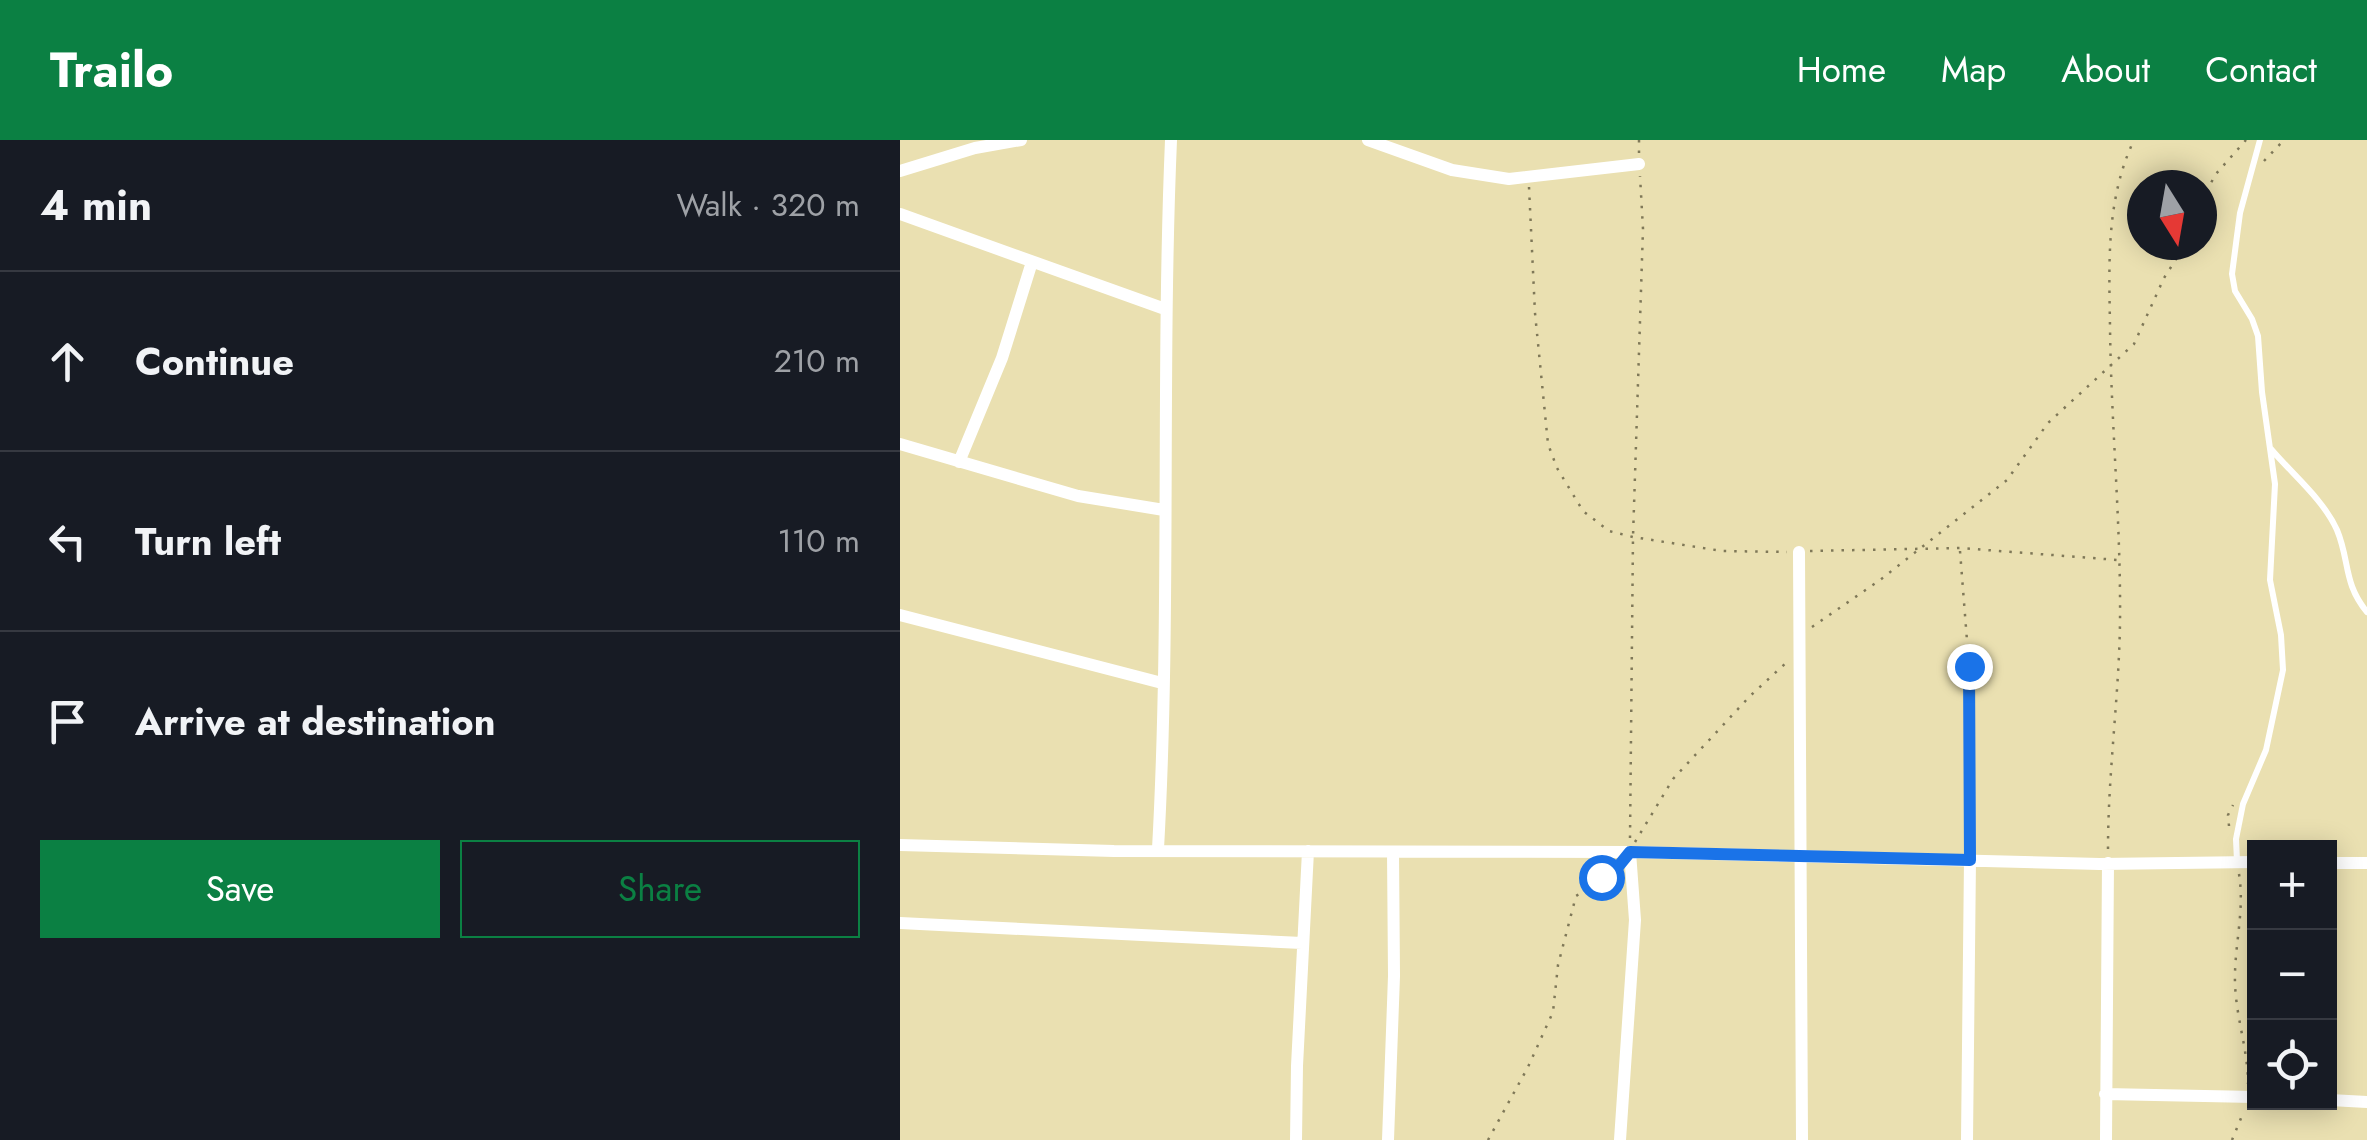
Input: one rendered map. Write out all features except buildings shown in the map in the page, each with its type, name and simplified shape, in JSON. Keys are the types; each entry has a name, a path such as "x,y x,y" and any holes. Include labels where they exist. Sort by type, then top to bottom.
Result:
{"street":[{"path":"900,171 975,148 1021,140"},
{"path":"1158,848 1165,309 1172,140"},
{"path":"1368,140 1452,170 1498,178 1529,179 1639,164"},
{"path":"900,214 1165,309"},
{"path":"959,462 1002,358 1032,262"},
{"path":"900,444 1078,496 1164,510"},
{"path":"1798,552 1802,1140"},
{"path":"900,633 903,616 1162,683"},
{"path":"900,845 1799,854 2108,864 2247,862"},
{"path":"1296,1140 1308,852"},
{"path":"1388,1140 1394,976 1393,852"},
{"path":"1620,1140 1635,920 1630,852"},
{"path":"1967,1140 1970,860"},
{"path":"2337,862 2367,862"},
{"path":"2106,1140 2108,864"},
{"path":"900,922 1302,943"},
{"path":"2105,1094 2247,1097"},
{"path":"2337,1100 2367,1102"}],"lane":[{"path":"2237,862 2236,840 2243,804 2266,750 2282,670 2281,636 2270,580 2276,484 2258,336 2235,291 2232,274 2240,213 2260,140"},
{"path":"2271,448 2331,519 2348,580 2367,612"}],"path":[{"path":"1630,852 1632,537 1642,286 1639,140"},
{"path":"2108,864 2120,624 2110,364 2113,197 2134,140"},
{"path":"2217,174 2246,140"},
{"path":"2253,174 2284,140"},
{"path":"1529,179 1535,312 1548,444 1556,468 1584,512 1609,531 1722,551 1960,548 2118,560"},
{"path":"1488,1140 1528,1067 1552,1012 1558,965 1576,896 1617,868 1673,779 1822,618 1880,580 1996,491 2048,424 2134,344 2175,260"},
{"path":"1960,548 1969,666 1970,860"},
{"path":"2237,862 2242,907 2235,982 2247,1054"},
{"path":"2232,1140 2247,1104"}],"route":[{"path":"1601,877 1617,868 1630,852 1970,860 1969,666"}]}
